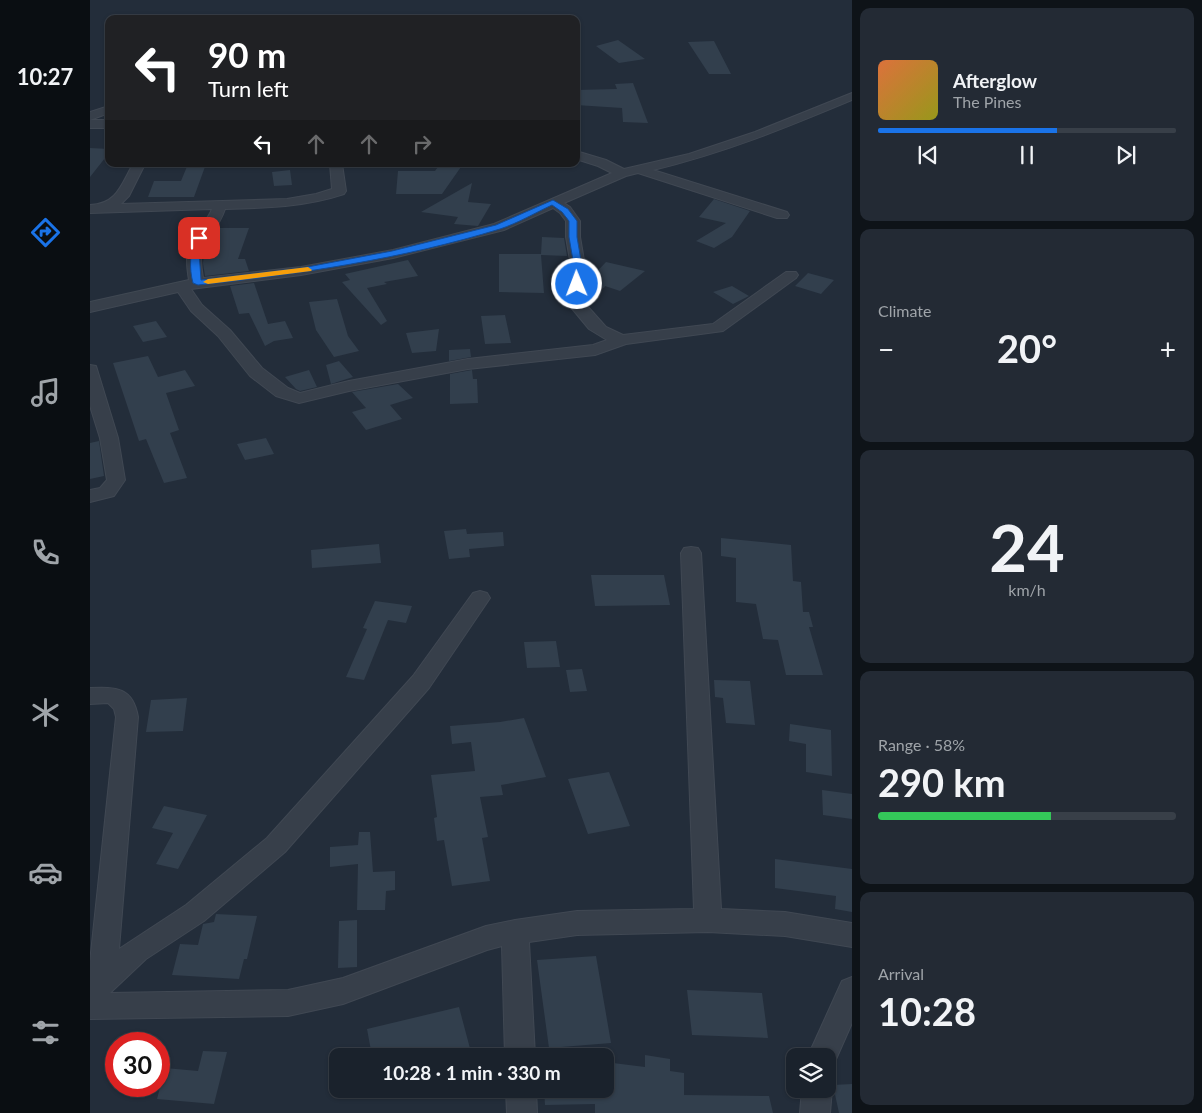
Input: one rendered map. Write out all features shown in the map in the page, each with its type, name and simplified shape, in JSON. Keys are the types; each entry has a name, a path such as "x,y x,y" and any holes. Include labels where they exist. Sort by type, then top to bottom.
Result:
{"street":[{"path":"90,307 190,284 302,271 393,254 499,227 622,173 692,157 751,137 852,96"},
{"path":"90,116 105,110"},
{"path":"90,124 105,124"},
{"path":"580,156 602,163 622,173"},
{"path":"109,208 122,196 137,167"},
{"path":"90,209 287,203 318,198 339,191 336,167"},
{"path":"638,169 782,215"},
{"path":"553,202 565,210 573,221 573,237 579,272 573,300 600,330 610,338 623,340"},
{"path":"220,205 216,220 196,243 195,274 190,284 196,308 224,333 256,372 282,392 299,398 349,386 468,364 595,350 623,340 717,328 790,275"},
{"path":"90,370 94,392 108,438 116,480 107,492 90,496"},
{"path":"691,553 708,920"},
{"path":"96,989 136,951 195,914 276,845 421,682 480,598"},
{"path":"90,696 113,695 124,704 127,717 96,989"},
{"path":"90,1006 288,1003 343,992 486,938 577,923 708,920 785,924 852,935"},
{"path":"515,932 520,1048"},
{"path":"827,1048 852,990"},
{"path":"521,1098 522,1113"},
{"path":"814,1113 816,1098"}],"building":[{"path":"618,40 645,59 619,63 596,46"},
{"path":"714,41 731,74 709,74 688,42"},
{"path":"633,83 648,123 623,122 622,108 580,105 580,90 617,89 615,84"},
{"path":"90,148 105,149 105,158 90,177"},
{"path":"187,167 205,167 194,197 148,197 154,181 181,181"},
{"path":"438,167 461,167 442,194 396,194 398,171 435,171"},
{"path":"290,170 292,185 274,186 272,172"},
{"path":"472,183 468,202 491,204 478,226 454,224 458,217 421,212"},
{"path":"714,199 750,211 732,237 714,248 696,241 726,223 699,217"},
{"path":"218,228 249,228 238,259 245,259 249,271 205,276 203,263 205,246"},
{"path":"542,237 564,238 567,256 541,255 544,293 499,292 499,254 541,254"},
{"path":"408,260 418,276 384,282 387,284 367,288 387,321 381,325 342,282 350,280 345,274"},
{"path":"606,262 645,271 620,291 586,283"},
{"path":"808,273 834,280 821,294 795,286"},
{"path":"254,283 268,324 285,321 293,338 274,341 265,346 249,313 239,314 230,286"},
{"path":"732,286 749,296 733,304 713,292"},
{"path":"337,299 348,336 359,351 334,357 316,330 309,302"},
{"path":"505,315 511,343 485,344 481,316"},
{"path":"156,321 167,337 143,342 133,326"},
{"path":"439,329 436,351 412,353 406,333"},
{"path":"470,349 471,357 449,361 449,350"},
{"path":"148,356 158,377 185,370 195,386 166,393 179,430 170,433 187,478 164,483 146,439 139,441 113,363"},
{"path":"339,361 353,377 331,384 326,365"},
{"path":"309,370 317,387 300,391 285,377"},
{"path":"472,370 473,379 477,379 478,403 450,404 450,374"},
{"path":"398,384 413,398 390,405 402,419 366,430 352,412 366,408 352,392"},
{"path":"266,438 274,454 245,460 237,444"},
{"path":"99,441 104,476 90,479 90,443"},
{"path":"466,529 467,534 503,532 504,546 469,549 470,557 449,559 444,531"},
{"path":"721,538 791,545 793,581 801,582 803,612 809,612 813,627 809,627 823,675 786,675 778,640 763,639 756,604 736,602 736,558 721,556"},
{"path":"379,544 381,563 312,568 311,550"},
{"path":"591,575 664,575 670,605 595,606"},
{"path":"375,601 412,606 406,623 388,620 364,680 346,677 367,629 363,628"},
{"path":"556,641 560,667 527,668 524,642"},
{"path":"582,669 587,691 570,692 566,670"},
{"path":"714,680 750,681 755,725 726,723 723,698 715,697"},
{"path":"187,698 183,731 146,732 151,700"},
{"path":"524,718 546,777 501,785 503,795 480,797 488,837 482,838 490,881 452,886 444,840 437,841 434,818 437,817 431,775 475,771 471,742 452,744 450,726"},
{"path":"790,724 831,730 832,776 806,772 806,744 789,741"},
{"path":"609,772 630,826 588,834 568,779"},
{"path":"822,790 852,794 852,819 823,815"},
{"path":"164,806 207,815 178,869 156,864 173,833 152,828"},
{"path":"359,832 370,832 373,872 395,871 395,890 386,891 385,910 357,910 358,864 330,867 330,847 358,845"},
{"path":"775,859 852,869 852,912 835,909 836,896 775,888"},
{"path":"216,914 257,916 247,959 244,959 239,979 172,975 180,944 198,945 203,924 214,922"},
{"path":"357,920 357,967 338,968 339,921"},
{"path":"596,956 611,1043 549,1048 537,960"},
{"path":"687,990 762,993 768,1038 692,1035"},
{"path":"459,1007 470,1048 371,1048 367,1029"},
{"path":"203,1051 227,1052 214,1104 157,1099 158,1097 170,1097 170,1068 198,1071"},
{"path":"645,1055 670,1059 670,1071 684,1073 684,1095 769,1096 773,1113 595,1113 595,1104 545,1105 545,1098 614,1098 614,1063 645,1067"},
{"path":"852,1084 852,1113 839,1113 836,1098 836,1085"}],"slow traffic":[{"path":"208,282 308,270"}],"route":[{"path":"199,238 195,251 195,274 198,283 302,271 393,254 499,227 553,202 565,210 573,221 573,237 579,272 577,284"}]}
